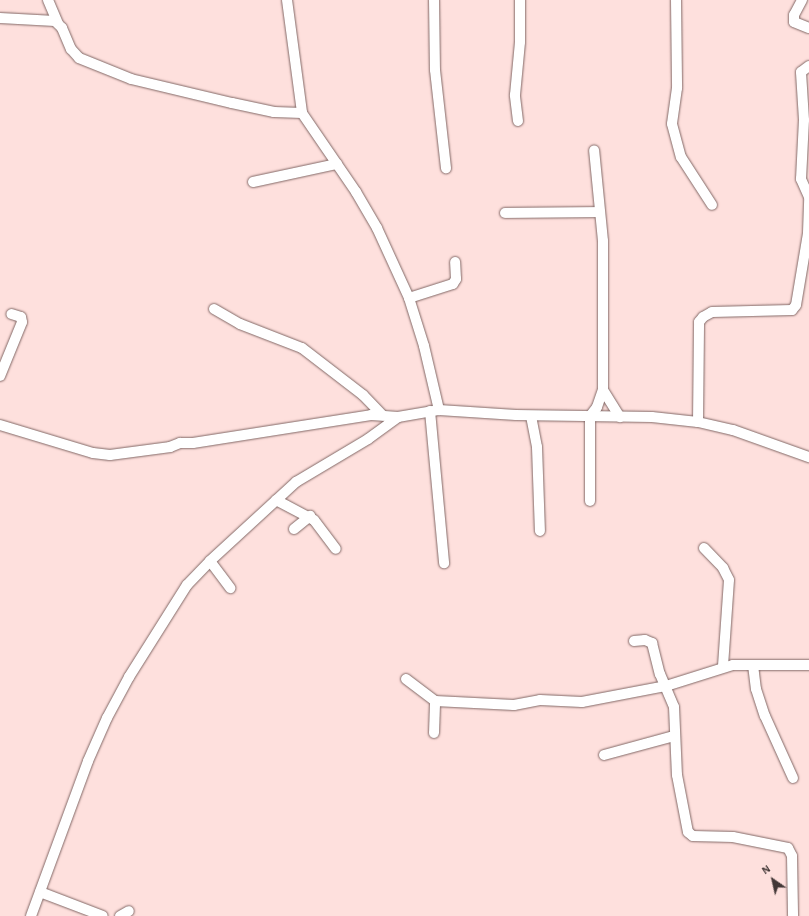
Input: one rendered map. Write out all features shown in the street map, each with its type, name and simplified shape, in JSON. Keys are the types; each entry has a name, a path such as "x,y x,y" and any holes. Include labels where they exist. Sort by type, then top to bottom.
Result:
{"street":[{"path":"48,0 71,49 91,65 130,79 232,103 274,112 302,113"},
{"path":"287,0 302,113 337,164 377,228 409,298 424,346 434,411 444,563"},
{"path":"434,0 435,70 446,168"},
{"path":"518,121 515,96 520,42 520,0"},
{"path":"676,0 677,88 672,124 681,157 712,205"},
{"path":"802,0 794,15 794,22 809,28"},
{"path":"0,18 52,20 58,23"},
{"path":"698,422 699,322 703,317 712,312 792,310 796,305 808,232 808,197 801,179 804,120 801,72 809,66"},
{"path":"590,501 590,416 597,407 603,390 603,241 594,150"},
{"path":"252,182 337,164"},
{"path":"505,213 600,212"},
{"path":"409,298 453,284 456,279 455,262"},
{"path":"214,309 240,324 302,348 363,395 382,415"},
{"path":"0,376 22,322 21,317 11,314"},
{"path":"603,390 620,417"},
{"path":"0,425 92,453 110,456 170,446 180,442 193,443 316,423 382,415 398,417 434,411 531,416 620,417 698,422 754,436 809,457"},
{"path":"531,416 537,447 540,531"},
{"path":"31,916 88,762 107,718 129,677 166,616 187,585 210,561 296,482 368,439 398,417"},
{"path":"276,500 310,516 325,531 336,549"},
{"path":"294,530 310,516"},
{"path":"704,548 723,568 729,580 723,666"},
{"path":"210,561 230,588"},
{"path":"634,641 645,640 652,643 660,674 666,686 675,713 674,736 681,802 691,835 733,837 788,848 792,856 793,916"},
{"path":"753,665 756,688 765,716 793,778"},
{"path":"406,679 435,701 514,705 540,700 582,702 666,686 723,666 809,665"},
{"path":"434,733 435,701"},
{"path":"604,755 674,736"},
{"path":"40,892 103,916"}]}
